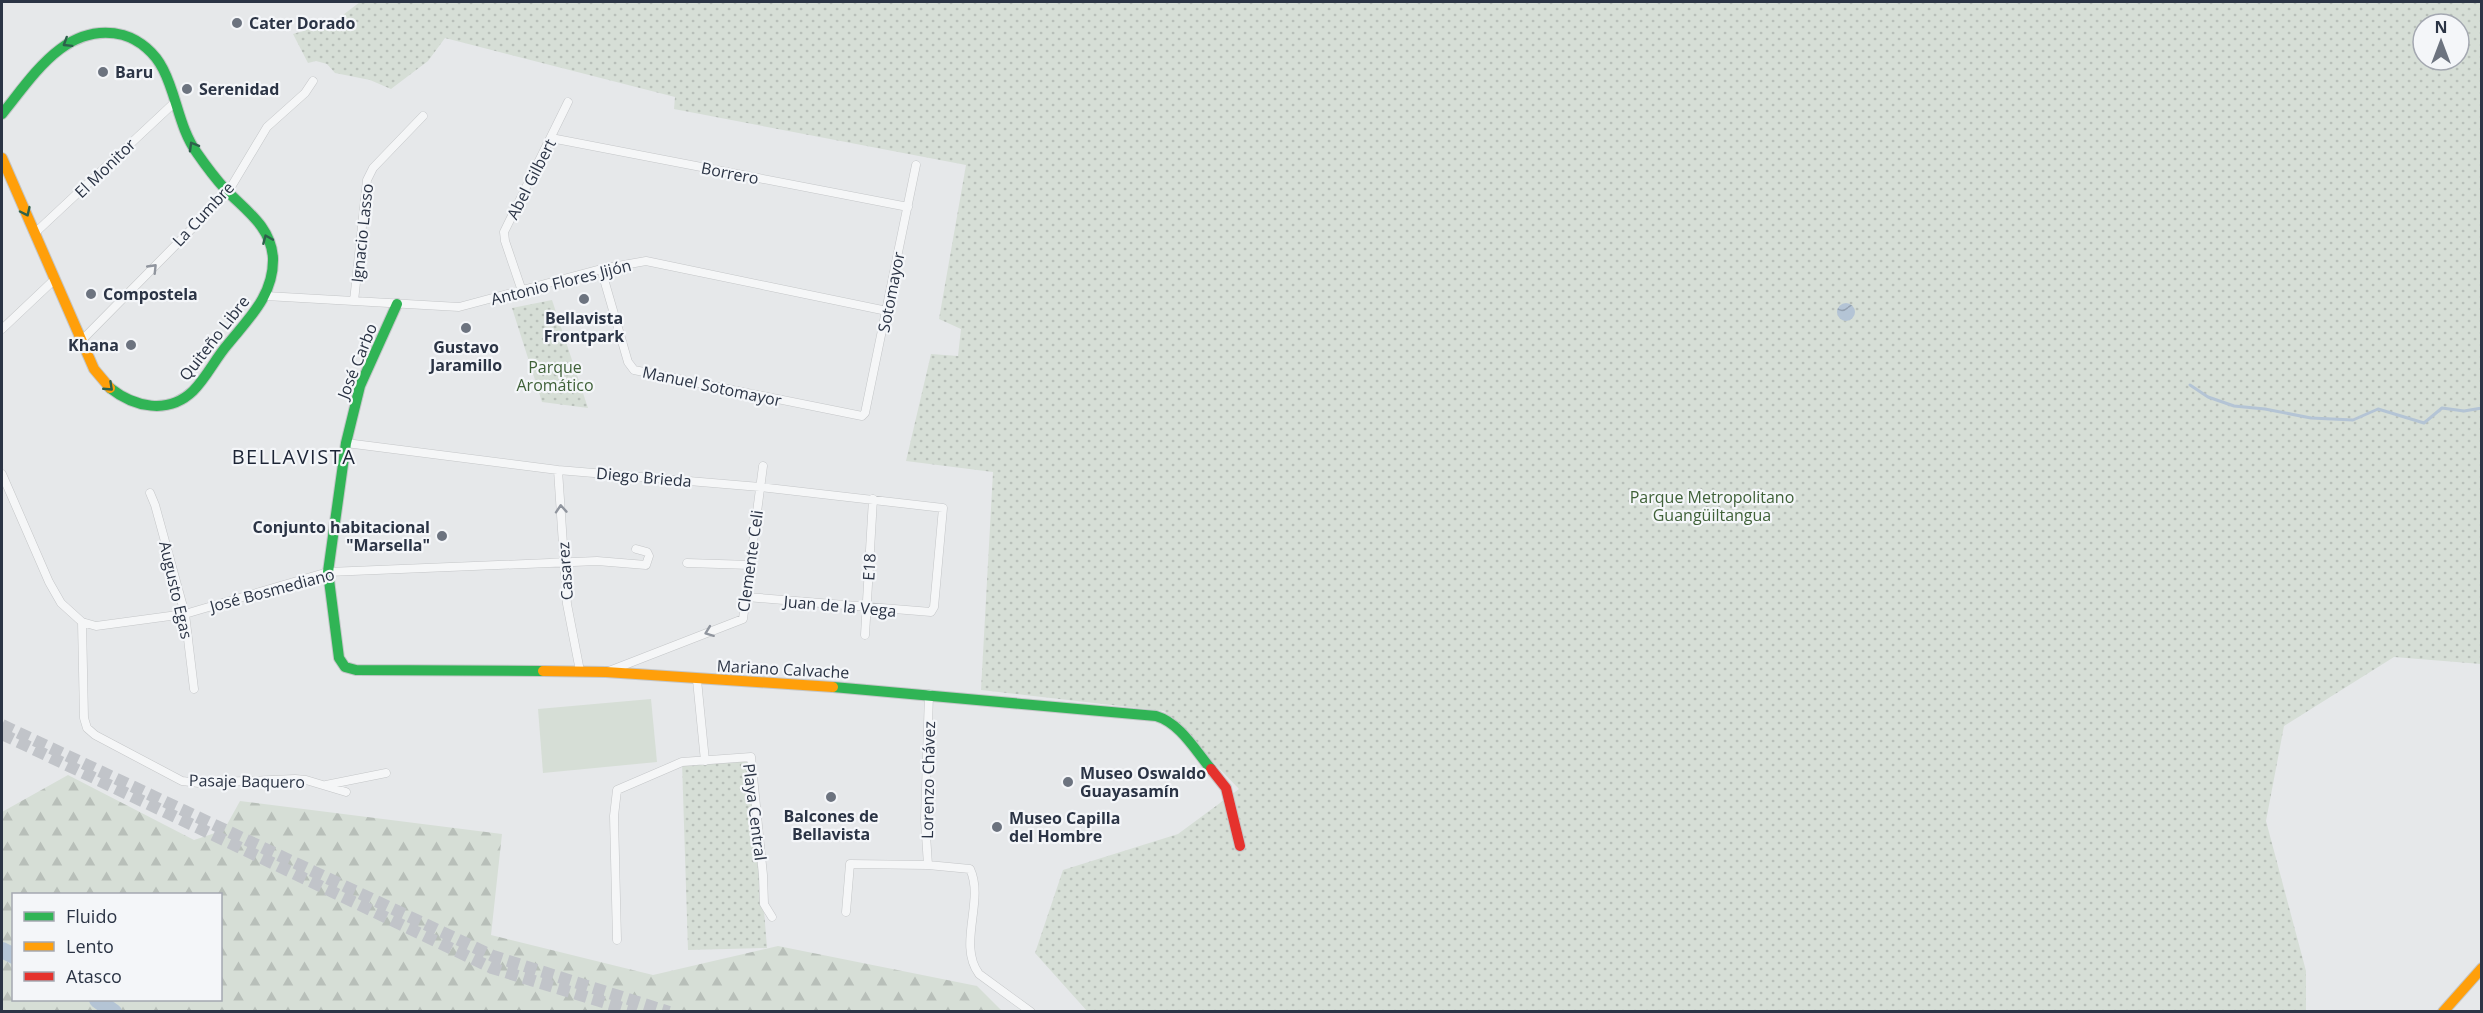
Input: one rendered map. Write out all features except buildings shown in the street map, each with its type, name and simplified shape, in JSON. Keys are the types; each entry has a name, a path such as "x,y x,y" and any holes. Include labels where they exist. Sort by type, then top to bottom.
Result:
{"street":[{"name":"Quiteño Libre","path":"2,114 59,48 72,39 88,33 105,31 121,34 136,40 158,60 192,147 228,192 261,225 272,251 272,268 266,296 188,395 161,405 144,405 128,401 103,382 94,369 2,158"},
{"name":"La Cumbre","path":"82,340 228,192 267,127 305,93 313,81"},
{"name":"Abel Gilbert","path":"522,291 504,232 568,102"},
{"name":"El Monitor","path":"36,232 174,103"},
{"name":"Ignacio Lasso","path":"354,301 367,180 373,168 423,116"},
{"name":"Borrero","path":"551,138 908,207"},
{"name":"Sotomayor","path":"860,417 865,413 916,165"},
{"name":"Antonio Flores Jijón","path":"266,296 459,307 601,269 653,262 887,311"},
{"name":"Manuel Sotomayor","path":"601,269 628,362 634,370 860,417"},
{"path":"2,329 55,279"},
{"name":"José Carbo","path":"328,572 346,443 360,386 397,304"},
{"name":"Diego Brieda","path":"346,443 558,470 760,487 942,507 932,611"},
{"name":"Clemente Celi","path":"606,672 741,620 744,616 747,597 763,466"},
{"name":"Casarez","path":"558,470 567,604 580,671"},
{"path":"2,474 51,586 66,609 82,622"},
{"name":"Augusto Egas","path":"150,494 185,614 194,689"},
{"name":"E18","path":"865,635 873,499"},
{"name":"José Bosmediano","path":"82,622 102,626 185,614 328,572 597,561 645,565 650,556 647,552 636,549"},
{"path":"687,563 751,565"},
{"name":"Mariano Calvache","path":"328,572 338,657 342,665 348,669 606,672 929,694 1156,716 1167,719 1226,788 1239,846"},
{"name":"Juan de la Vega","path":"747,597 867,609 929,613 932,611"},
{"name":"Pasaje Baquero","path":"82,622 84,718 87,728 95,735 182,781 199,783 295,779 346,792"},
{"path":"617,940 614,816 617,789 682,762 705,761 697,680"},
{"name":"Lorenzo Chávez","path":"928,866 925,820 929,694"},
{"name":"Playa Central","path":"705,761 751,757 764,904 772,918"},
{"path":"324,785 386,773"},
{"path":"846,912 850,864 970,869 973,875 970,956 973,966 979,974 1031,1011"},
{"path":"2443,1011 2481,968"}],"green space":[{"name":"Parque Metropolitano Guangüiltangua","path":"360,2 2481,2 2481,664 2394,657 2284,726 2266,821 2306,971 2306,1011 1087,1011 1035,953 1063,870 1178,834 1239,789 1164,711 981,690 993,472 906,461 931,354 958,356 961,329 939,319 966,165 674,109 675,97 445,38 428,61 391,89 370,80 335,73 327,64 316,61 308,63 293,34 335,21"},
{"name":"Parque Aromático","path":"552,300 588,408 542,402 512,308"},
{"path":"651,699 657,762 543,773 538,709"},
{"path":"752,759 767,948 688,950 682,762"},
{"path":"68,775 194,840 224,830 240,801 502,834 491,935 653,975 778,946 977,986 1002,1011 2,1011 2,812"}],"water":[{"path":"1846,303 1852,306 1855,312 1852,318 1846,321 1840,318 1837,312 1840,306"}],"waterway":[{"path":"2190,385 2208,397 2234,406 2265,409 2311,418 2353,420 2378,409 2424,423 2442,408 2464,411 2482,408"},
{"path":"2,950 12,955"},
{"path":"98,1001 114,1012"}],"tunnel":[{"path":"2,725 493,956 669,1012"},
{"path":"2,734 492,968 636,1012"}],"traffic: fast":[{"path":"2,114 39,69 68,44 84,36 103,33 129,37 146,48 160,63 168,79 186,133 197,153 221,185 256,219 271,247 272,271 265,295 193,391 173,403 151,406 130,400 110,388"},
{"path":"397,304 360,386 346,443 328,572 339,658 345,667 356,670 543,671"},
{"path":"833,687 1156,716 1180,731 1211,769"}],"traffic: slow":[{"path":"2,158 94,369 110,388"},
{"path":"543,671 606,672 833,687"},
{"path":"2443,1012 2482,968"}],"traffic: jam":[{"path":"1211,769 1226,788 1240,846"}],"place":[{"name":"Cater Dorado","path":"237,23"},
{"name":"Baru","path":"103,72"},
{"name":"Serenidad","path":"187,89"},
{"name":"Compostela","path":"91,294"},
{"name":"Bellavista Frontpark","path":"584,299"},
{"name":"Gustavo Jaramillo","path":"466,328"},
{"name":"Khana","path":"131,345"},
{"name":"Conjunto habitacional \"Marsella\"","path":"442,536"},
{"name":"Museo Oswaldo Guayasamín","path":"1068,782"},
{"name":"Balcones de Bellavista","path":"831,797"},
{"name":"Museo Capilla del Hombre","path":"997,827"}],"district":[{"name":"BELLAVISTA","path":"294,456"}]}
